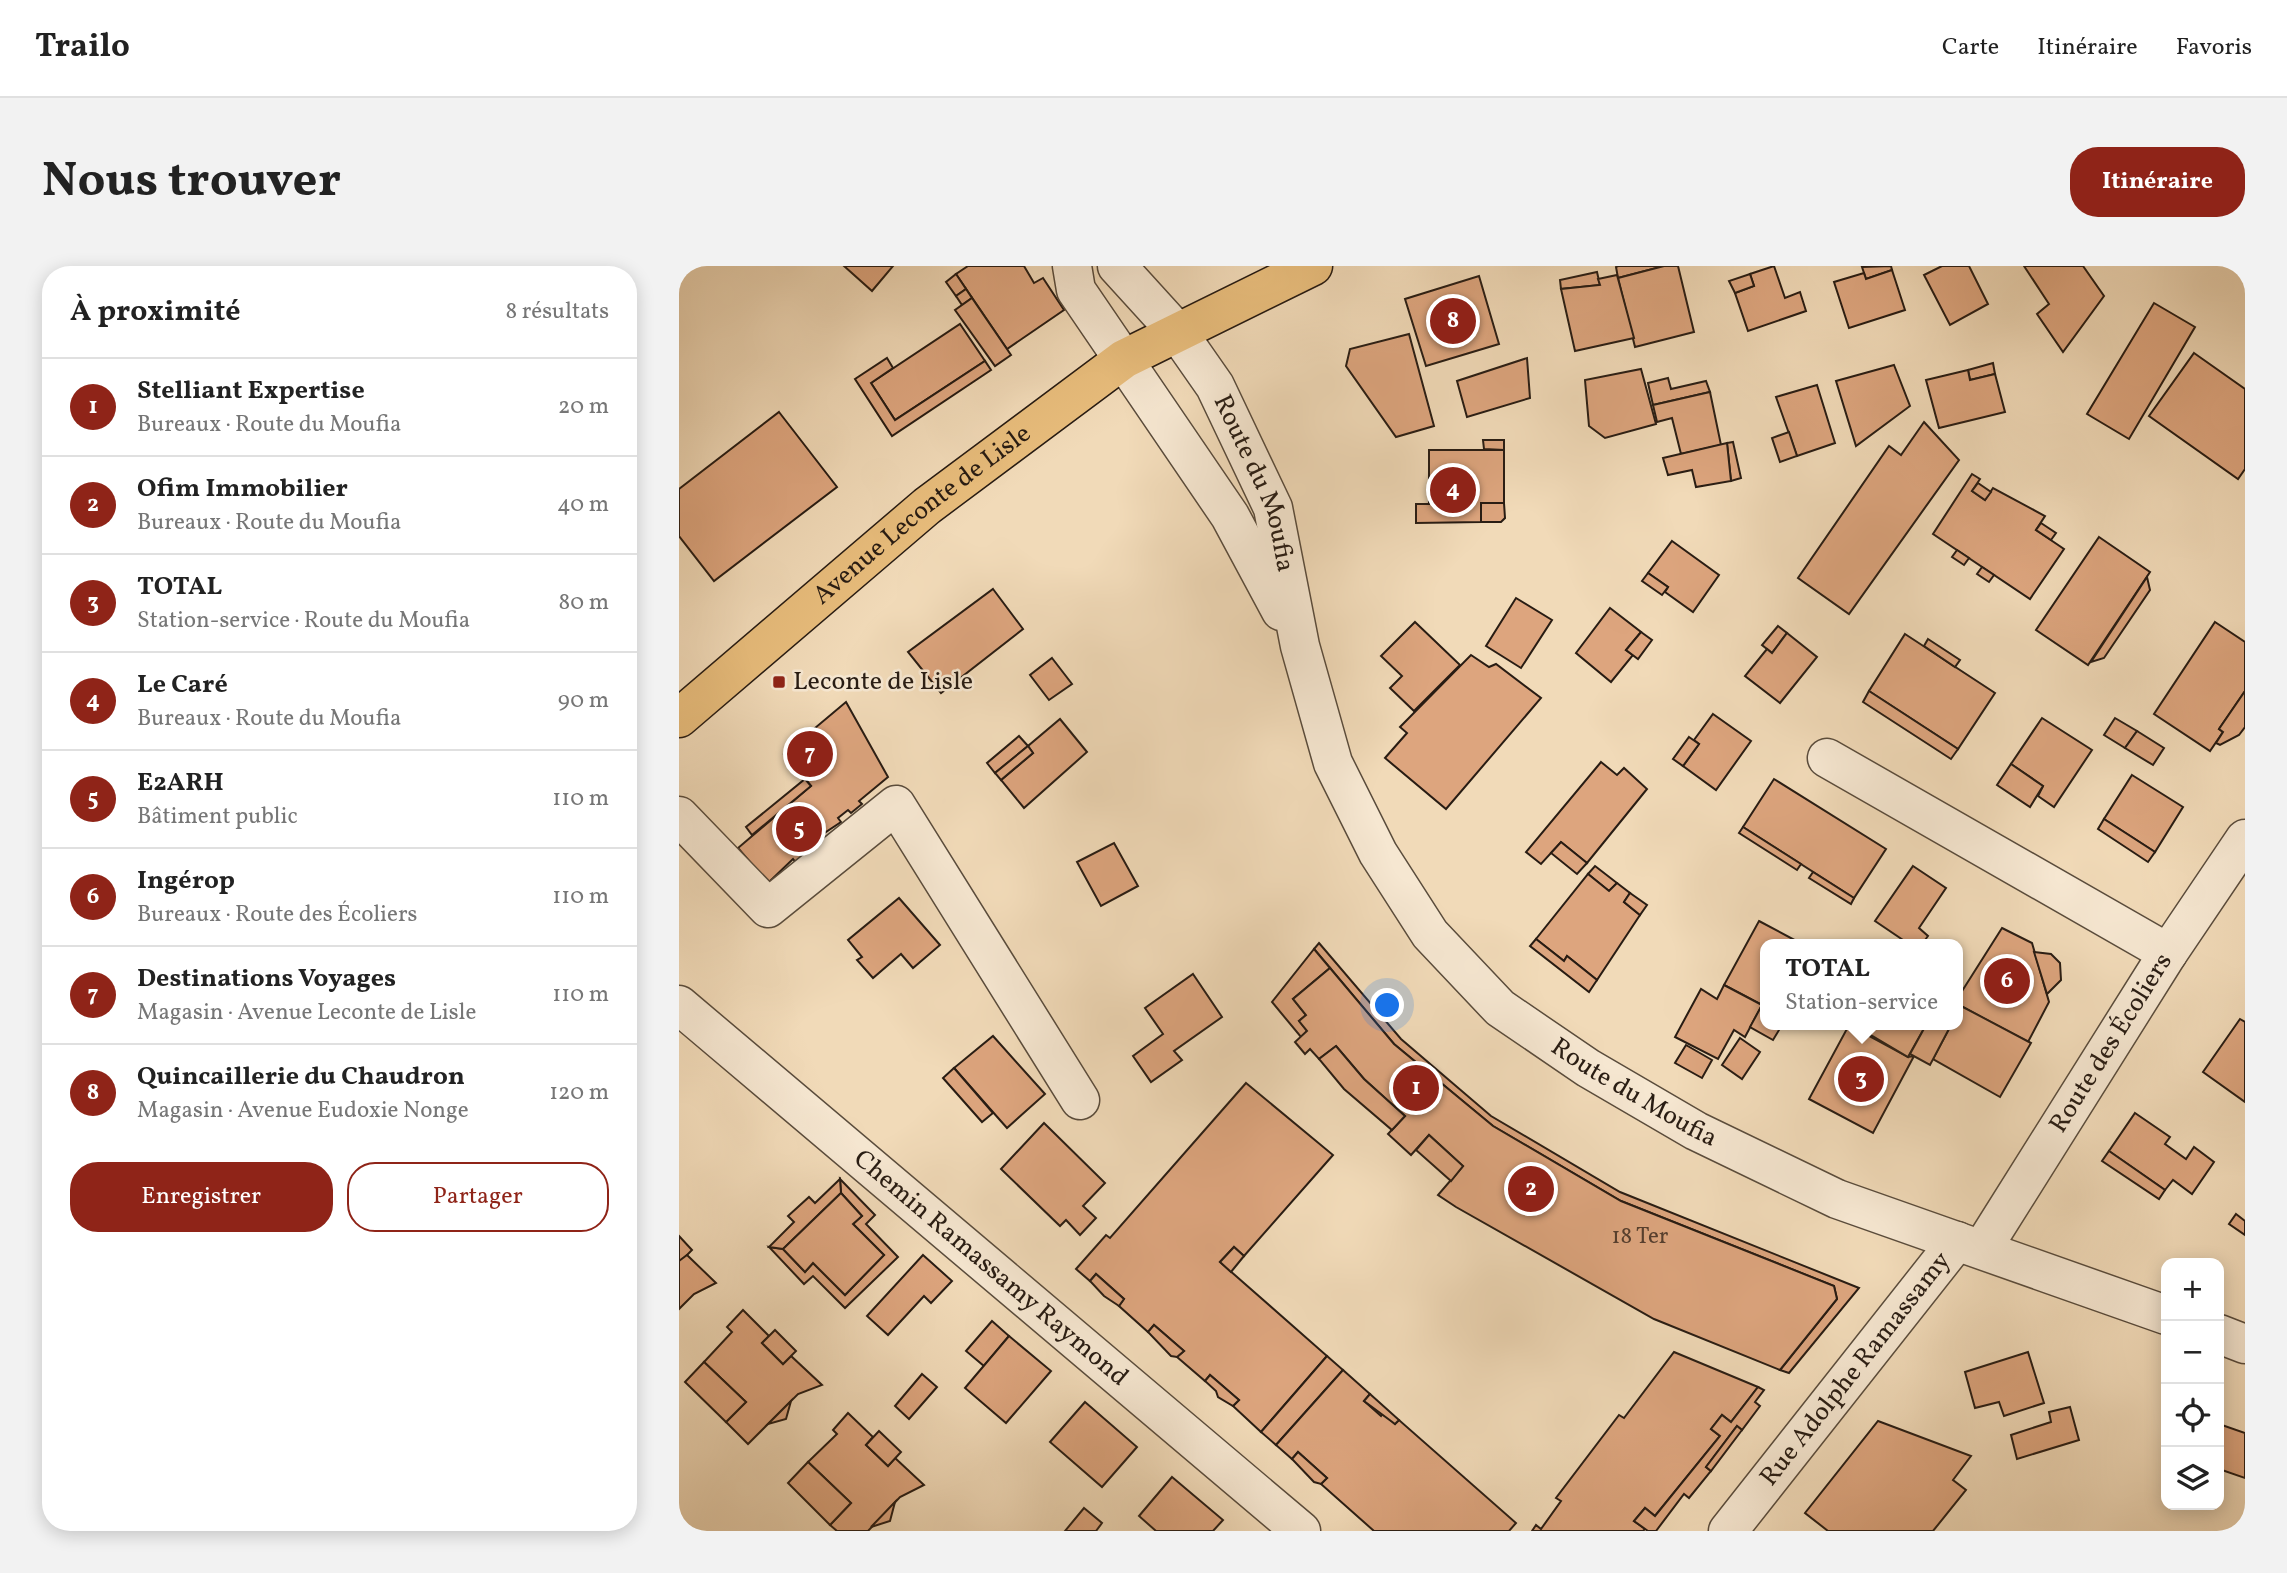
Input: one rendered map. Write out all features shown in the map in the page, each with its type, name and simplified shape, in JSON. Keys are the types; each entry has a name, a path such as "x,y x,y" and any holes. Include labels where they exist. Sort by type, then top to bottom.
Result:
{"main road":[{"name":"Avenue Leconte de Lisle","path":"679,718 927,506 1124,359 1313,266"}],"street":[{"name":"Route du Moufia","path":"1072,266 1076,290 1230,516 1300,646"},
{"name":"Route du Moufia","path":"1117,266 1178,333 1215,386 1273,508 1300,646 1333,763 1378,853 1430,934 1500,1008 1588,1068 1696,1131 1837,1199 2161,1313"},
{"path":"1826,758 2168,953"},
{"path":"679,816 768,908 896,805 1080,1100"},
{"name":"Route des Écoliers","path":"1970,1245 2245,839"},
{"name":"Chemin Ramassamy Raymond","path":"679,1005 1301,1531"},
{"name":"Rue Adolphe Ramassamy","path":"1728,1531 1970,1245"},
{"path":"2224,1336 2245,1344"}],"building":[{"path":"844,266 893,266 872,291"},
{"path":"968,266 1024,266 1034,283 1043,278 1064,310 1007,349 956,274"},
{"path":"1618,266 1664,266 1618,278"},
{"path":"1664,266 1678,266 1694,332 1635,347 1618,278"},
{"path":"1774,266 1785,298 1800,292 1806,311 1748,331 1735,293 1754,286 1750,274"},
{"path":"1891,266 1892,270 1866,279 1862,267"},
{"path":"1942,266 1969,266 1988,304 1950,325 1924,275"},
{"path":"2024,266 2083,266 2104,296 2063,352 2037,314 2049,304"},
{"path":"1892,270 1905,310 1849,328 1834,282 1864,273 1866,279"},
{"path":"1597,272 1600,285 1561,289 1560,280"},
{"path":"956,274 966,289 956,296 946,282"},
{"path":"1750,274 1754,286 1735,293 1729,281"},
{"path":"1617,275 1634,338 1575,351 1561,289 1600,285 1598,279"},
{"path":"1479,276 1499,344 1426,366 1405,299"},
{"path":"966,289 972,298 962,305 956,296"},
{"path":"972,298 1011,355 995,366 955,310"},
{"path":"2154,303 2195,327 2129,439 2087,414"},
{"path":"960,324 985,361 895,420 871,383"},
{"path":"1409,334 1434,426 1396,437 1346,366 1350,349"},
{"path":"2194,353 2245,389 2245,469 2238,479 2149,416"},
{"path":"887,358 893,368 871,383 895,420 985,361 991,370 892,436 855,379"},
{"path":"1527,358 1530,398 1467,417 1457,381"},
{"path":"1993,363 1995,374 1970,380 1968,370"},
{"path":"1894,365 1910,406 1856,446 1836,381"},
{"path":"1641,369 1656,424 1605,438 1589,426 1585,380"},
{"path":"1968,370 1970,380 1995,374 2005,412 1939,428 1926,380"},
{"path":"1668,378 1671,389 1706,381 1710,392 1653,405 1648,383"},
{"path":"1817,385 1835,443 1797,456 1776,397"},
{"path":"1710,392 1721,445 1681,454 1672,418 1657,422 1653,405"},
{"path":"779,412 837,487 714,581 679,536 679,489"},
{"path":"1924,422 1959,460 1849,614 1798,578 1889,446 1901,455"},
{"path":"1789,432 1797,456 1780,462 1772,438"},
{"path":"1483,440 1504,440 1504,450 1484,449"},
{"path":"1733,442 1741,478 1731,481 1727,443"},
{"path":"1727,443 1731,481 1696,487 1692,470 1668,475 1663,458"},
{"path":"1429,450 1504,450 1504,503 1481,503 1481,522 1416,523 1416,504 1429,504"},
{"path":"1972,474 1980,479 1972,491 1985,500 1993,488 2045,516 2036,530 2064,549 2030,599 1933,534"},
{"path":"1978,483 1991,492 1985,500 1972,491"},
{"path":"1481,503 1504,503 1505,518 1501,522 1481,522"},
{"path":"2041,523 2056,533 2051,540 2036,530"},
{"path":"2099,537 2150,572 2088,665 2036,630"},
{"path":"1672,541 1719,575 1693,612 1665,592 1668,587 1648,573"},
{"path":"1957,550 1969,558 1964,565 1952,557"},
{"path":"1982,567 1994,575 1989,582 1977,574"},
{"path":"1648,573 1668,587 1662,595 1642,581"},
{"path":"2147,577 2150,590 2104,658 2091,662"},
{"path":"993,589 1023,629 941,693 908,652"},
{"path":"1516,598 1552,620 1521,668 1486,646"},
{"path":"1610,608 1641,632 1626,650 1633,655 1611,682 1576,653"},
{"path":"1415,622 1460,665 1414,711 1390,688 1402,676 1381,656"},
{"path":"2215,622 2245,642 2245,691 2219,729 2223,732 2210,751 2154,714"},
{"path":"1778,626 1787,633 1772,653 1762,645"},
{"path":"1641,632 1652,640 1638,659 1626,650"},
{"path":"1787,633 1817,657 1780,703 1745,676 1767,649 1772,653"},
{"path":"1905,634 1995,693 1958,749 1869,691"},
{"path":"1928,639 1960,660 1955,667 1924,646"},
{"path":"1471,655 1489,667 1496,664 1541,698 1446,809 1385,758 1407,733 1400,727"},
{"path":"1052,658 1072,684 1049,700 1030,675"},
{"path":"1869,691 1958,749 1951,759 1863,702"},
{"path":"2245,691 2245,727 2239,735 2220,745 2216,743 2223,732 2219,729"},
{"path":"846,702 888,777 859,801 862,804 851,813 848,810 838,818 841,822 811,842 820,853 801,869 793,859 768,883 738,848 811,786 784,754"},
{"path":"1713,714 1751,741 1716,790 1683,766 1699,744 1694,740"},
{"path":"2042,718 2092,750 2054,807 2038,796 2043,786 2011,764"},
{"path":"2115,718 2137,731 2125,748 2104,735"},
{"path":"1060,719 1087,752 1024,808 1001,780 1033,753 1028,746"},
{"path":"2137,731 2164,748 2153,765 2125,748"},
{"path":"1019,736 1028,746 995,773 987,763"},
{"path":"1689,737 1699,744 1683,766 1673,759"},
{"path":"1028,746 1033,753 1001,780 995,773"},
{"path":"1601,762 1617,775 1624,768 1647,789 1587,863 1561,842 1541,864 1526,852"},
{"path":"2011,764 2043,786 2030,807 1997,785"},
{"path":"2132,775 2183,807 2155,852 2104,819"},
{"path":"805,779 811,786 752,835 746,827"},
{"path":"1774,779 1886,849 1854,898 1743,827"},
{"path":"2104,819 2155,852 2148,862 2098,829"},
{"path":"1743,827 1801,864 1797,870 1739,833"},
{"path":"1561,842 1587,863 1577,874 1551,853"},
{"path":"1114,843 1138,886 1101,906 1077,862"},
{"path":"1595,866 1617,883 1609,891 1588,874"},
{"path":"1913,866 1946,888 1919,928 1928,936 1926,939 1902,939 1875,921"},
{"path":"1813,872 1854,898 1851,904 1809,878"},
{"path":"1588,874 1609,891 1617,883 1630,893 1624,902 1640,915 1597,980 1567,956 1564,961 1536,939"},
{"path":"1630,893 1647,905 1640,915 1624,902"},
{"path":"899,898 940,945 913,968 901,954 873,978 857,960 862,957 848,940"},
{"path":"1759,921 1793,939 1760,939 1760,1004 1724,985"},
{"path":"2002,928 2032,943 2049,1002 2028,1042 1963,1007 1963,990"},
{"path":"1536,939 1564,961 1567,956 1597,980 1589,992 1530,946"},
{"path":"1319,943 1401,1039 1491,1116 1620,1192 1859,1288 1789,1373 1780,1370 1837,1299 1834,1286 1621,1201 1493,1126 1394,1044 1314,949"},
{"path":"1314,949 1330,968 1293,999 1306,1015 1299,1021 1307,1031 1301,1037 1272,1002"},
{"path":"2034,952 2051,954 2060,963 2061,980 2047,994"},
{"path":"1330,968 1394,1044 1493,1126 1621,1201 1834,1286 1837,1299 1780,1370 1654,1319 1456,1207 1438,1195 1463,1166 1429,1135 1411,1155 1388,1134 1405,1116 1364,1079 1336,1046 1319,1059 1310,1049 1305,1054 1295,1042 1307,1031 1299,1021 1306,1015 1293,999"},
{"path":"1193,974 1222,1017 1174,1051 1182,1060 1151,1082 1133,1056 1163,1034 1145,1008"},
{"path":"1724,985 1760,1004 1745,1037 1734,1030 1718,1059 1675,1037 1701,989 1717,999"},
{"path":"1963,1007 2031,1043 2000,1097 1933,1059 1948,1030 1963,1030"},
{"path":"1760,1009 1760,1030 1779,1030 1773,1040 1750,1027"},
{"path":"2240,1019 2245,1022 2245,1102 2203,1072"},
{"path":"1846,1030 1858,1030 1908,1057 1914,1056 1873,1133 1809,1099"},
{"path":"1862,1030 1923,1030 1908,1057"},
{"path":"1923,1030 1948,1030 1930,1065 1910,1054"},
{"path":"993,1036 1045,1094 1007,1128 954,1068"},
{"path":"1740,1038 1760,1052 1742,1079 1722,1065"},
{"path":"1686,1045 1712,1060 1702,1078 1675,1063"},
{"path":"1336,1046 1364,1079 1405,1116 1392,1130 1344,1089 1319,1059"},
{"path":"954,1068 993,1113 982,1122 943,1078"},
{"path":"1246,1083 1333,1155 1244,1256 1234,1247 1220,1262 1327,1356 1261,1432 1233,1406 1239,1400 1210,1375 1205,1381 1177,1357 1184,1351 1154,1325 1148,1332 1119,1306 1124,1299 1096,1274 1090,1281 1076,1269 1106,1235 1110,1238"},
{"path":"2135,1113 2170,1137 2165,1144 2186,1159 2194,1147 2214,1162 2192,1194 2173,1180 2165,1190 2109,1151"},
{"path":"1044,1123 1105,1183 1083,1206 1096,1218 1080,1235 1066,1220 1060,1226 1001,1169"},
{"path":"1429,1135 1463,1166 1451,1181 1416,1150"},
{"path":"2109,1151 2165,1190 2159,1199 2102,1161"},
{"path":"840,1179 875,1215 866,1224 898,1257 845,1308 813,1276 804,1284 769,1247 783,1249 805,1272 813,1263 845,1295 884,1255 853,1224 862,1216 841,1193"},
{"path":"840,1179 841,1193 783,1249 769,1247 794,1222 788,1216 809,1197 815,1203"},
{"path":"841,1193 862,1216 853,1224 884,1255 845,1295 813,1263 805,1272 783,1249"},
{"path":"2236,1214 2245,1221 2245,1235 2229,1224"},
{"path":"679,1236 692,1250 680,1262 679,1261"},
{"path":"1234,1247 1244,1256 1231,1272 1220,1262"},
{"path":"687,1255 716,1283 694,1294 679,1309 679,1261"},
{"path":"923,1255 952,1281 931,1303 924,1296 888,1335 867,1316"},
{"path":"1096,1274 1124,1299 1119,1306 1104,1296 1090,1281"},
{"path":"743,1310 769,1336 762,1343 783,1364 791,1356 822,1385 798,1394 748,1444 726,1422 746,1402 704,1362 732,1332 727,1327"},
{"path":"992,1321 1009,1336 984,1366 966,1351"},
{"path":"1154,1325 1184,1351 1177,1357 1171,1356 1148,1332"},
{"path":"775,1330 796,1351 783,1364 762,1343"},
{"path":"1009,1336 1051,1371 1006,1423 965,1388"},
{"path":"1674,1352 1758,1387 1731,1422 1722,1415 1711,1429 1720,1436 1655,1516 1645,1508 1634,1521 1645,1529 1643,1531 1532,1531 1536,1525 1541,1529 1561,1501 1556,1498 1619,1415 1624,1418"},
{"path":"2028,1352 2044,1403 2004,1416 1999,1402 1975,1408 1965,1372"},
{"path":"1327,1356 1343,1370 1276,1445 1261,1432"},
{"path":"704,1362 746,1402 726,1422 685,1382"},
{"path":"1343,1370 1370,1394 1364,1401 1395,1424 1399,1420 1516,1523 1509,1531 1374,1531 1321,1484 1327,1478 1298,1452 1292,1459 1276,1445"},
{"path":"922,1374 937,1387 909,1419 895,1406"},
{"path":"1210,1375 1239,1400 1233,1406 1218,1397 1216,1391 1205,1381"},
{"path":"1758,1387 1764,1390 1755,1402 1760,1406 1742,1430 1737,1426 1706,1467 1711,1471 1689,1498 1684,1494 1656,1531 1648,1531 1634,1521 1645,1508 1655,1516 1720,1436 1711,1429 1722,1415 1731,1422"},
{"path":"1370,1394 1399,1420 1395,1424 1364,1401"},
{"path":"791,1401 786,1419 768,1424"},
{"path":"1085,1402 1137,1447 1102,1487 1050,1442"},
{"path":"2070,1407 2079,1440 2017,1459 2011,1435 2051,1422 2049,1412"},
{"path":"848,1413 873,1437 866,1445 888,1466 895,1458 924,1485 900,1497 868,1531 837,1531 830,1525 851,1503 808,1462 837,1434 833,1430"},
{"path":"1878,1421 1971,1456 1953,1480 1966,1490 1933,1531 1828,1531 1805,1513"},
{"path":"1737,1426 1742,1430 1711,1471 1706,1467"},
{"path":"2224,1426 2245,1433 2245,1478 2224,1471"},
{"path":"879,1431 901,1452 888,1466 866,1445"},
{"path":"1298,1452 1327,1478 1321,1484 1314,1482 1292,1459"},
{"path":"808,1462 851,1503 830,1525 788,1483"},
{"path":"1172,1477 1223,1520 1213,1531 1156,1531 1139,1516"},
{"path":"895,1502 890,1521 871,1527"},
{"path":"1084,1508 1102,1523 1096,1531 1065,1531"}],"place":[{"name":"Quincaillerie du Chaudron","path":"1453,321"},
{"name":"Le Caré","path":"1453,490"},
{"name":"Leconte de Lisle","path":"779,682"},
{"name":"Destinations Voyages","path":"810,754"},
{"name":"E2ARH","path":"799,829"},
{"name":"Ingérop","path":"2007,981"},
{"name":"TOTAL","path":"1861,1079"},
{"name":"Stelliant Expertise","path":"1416,1088"},
{"name":"Ofim Immobilier","path":"1531,1189"}]}
